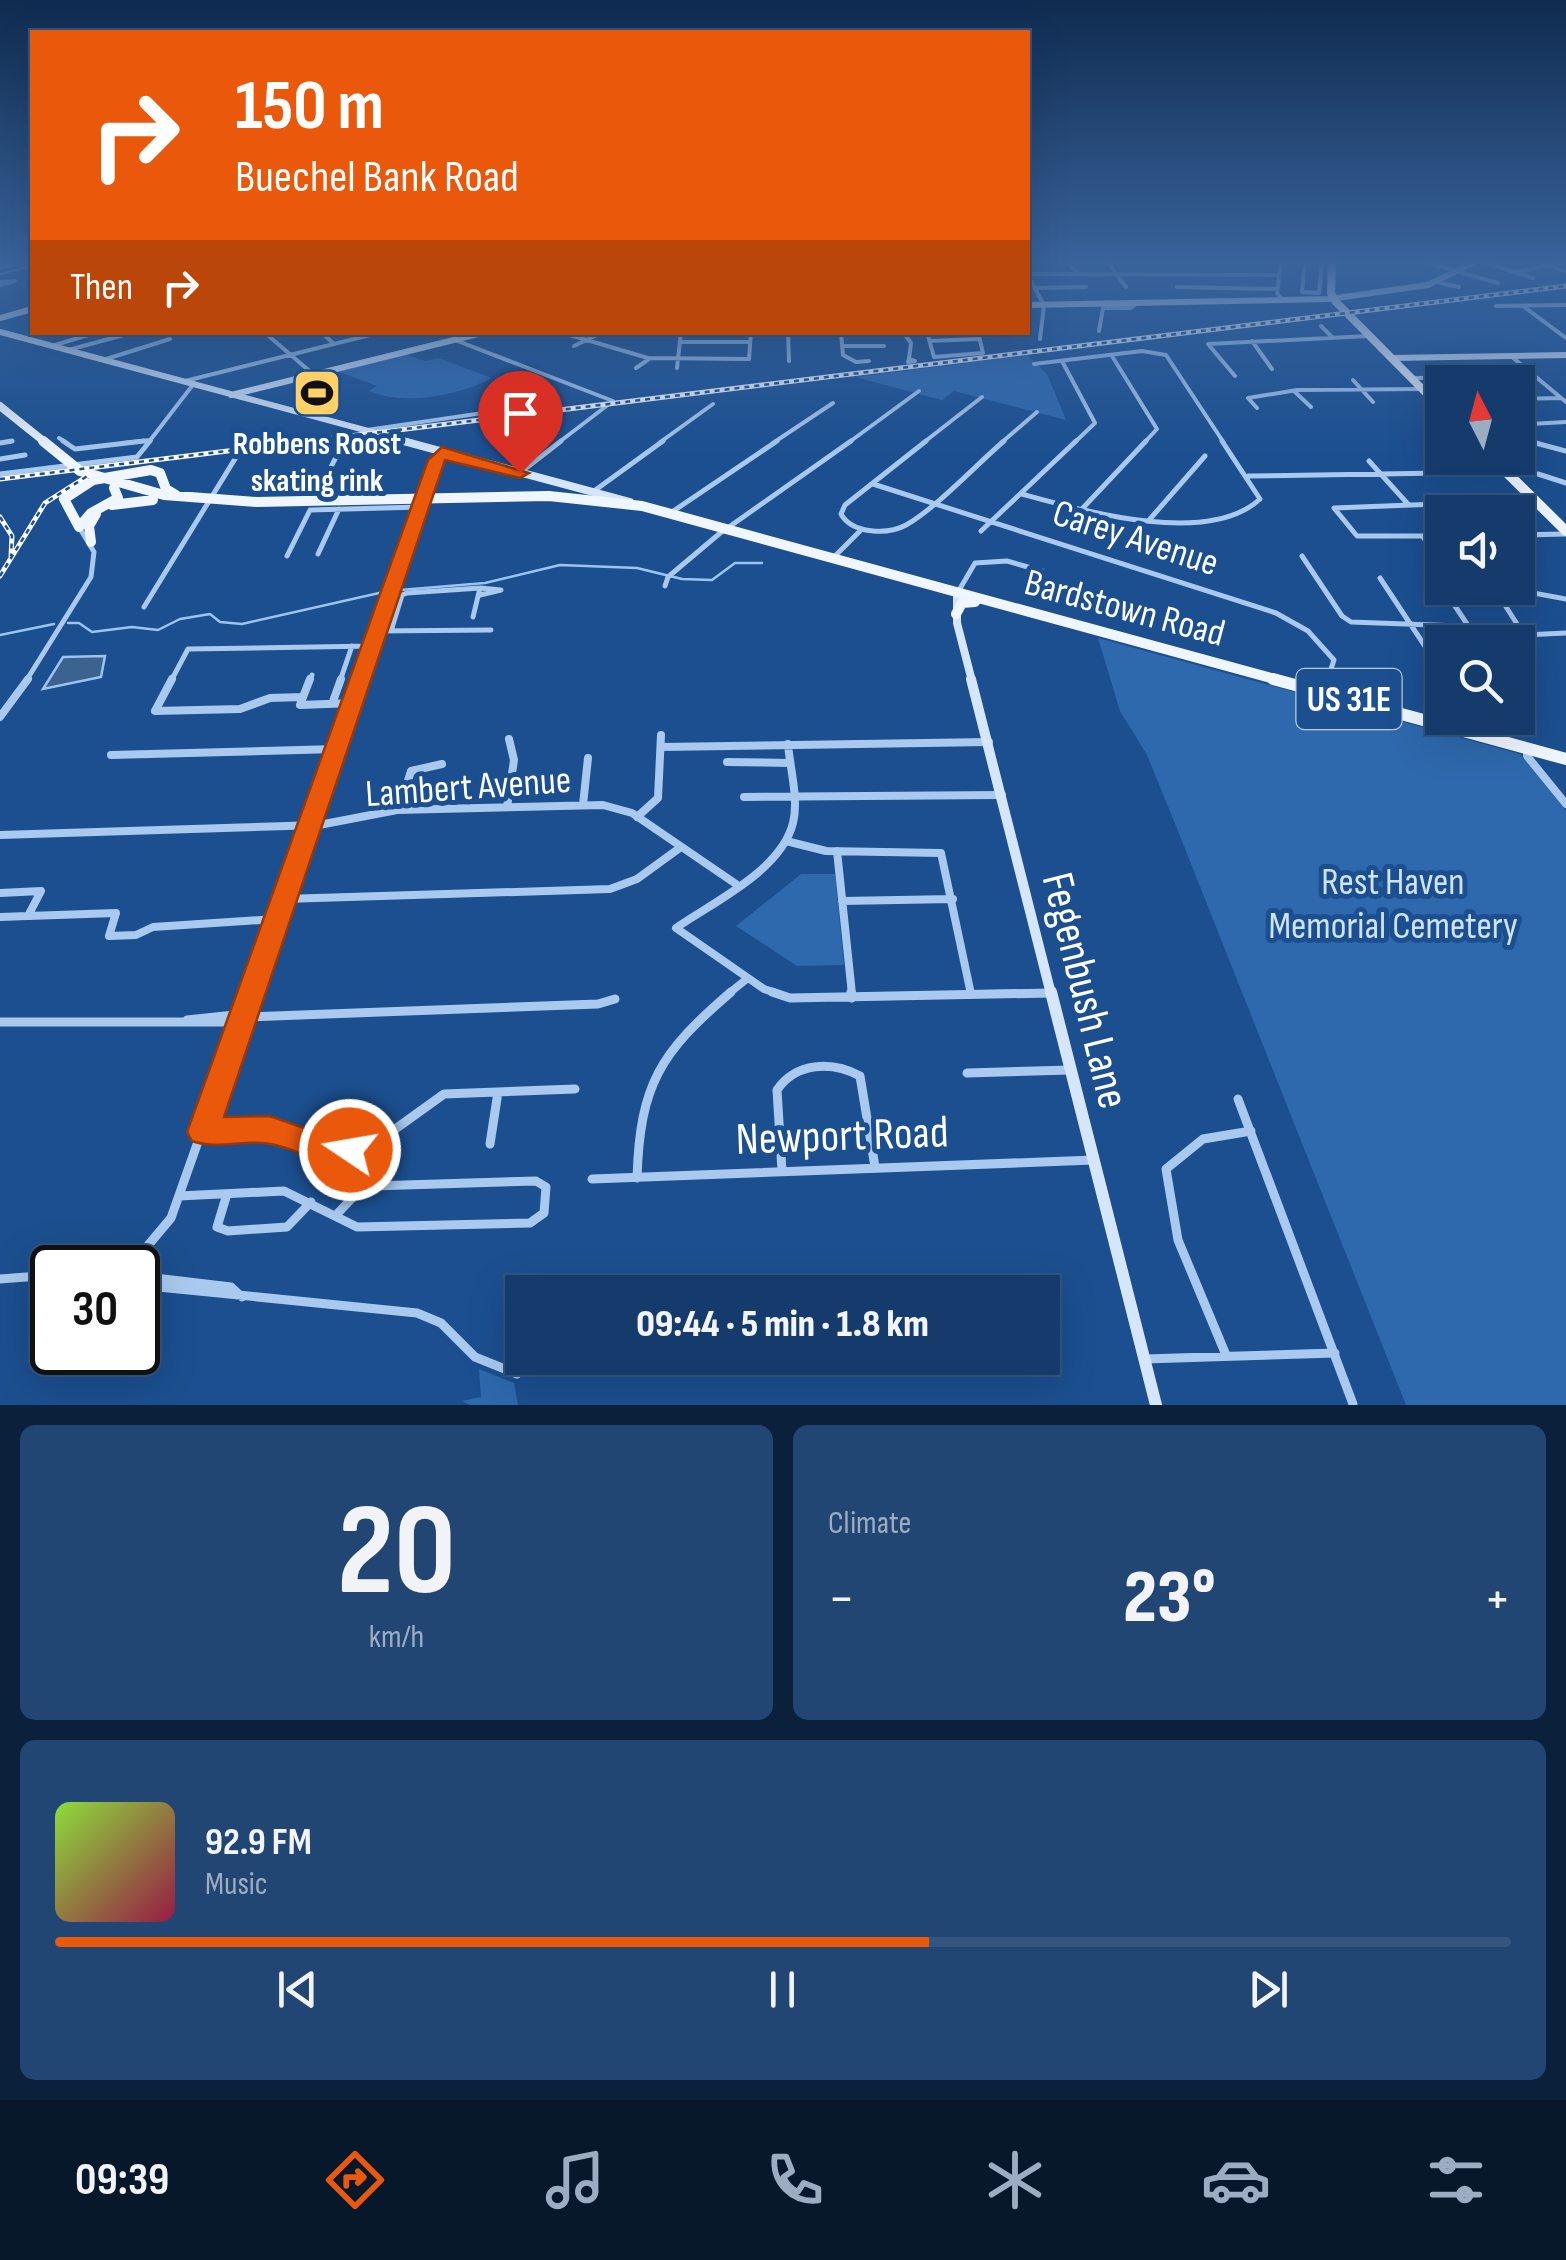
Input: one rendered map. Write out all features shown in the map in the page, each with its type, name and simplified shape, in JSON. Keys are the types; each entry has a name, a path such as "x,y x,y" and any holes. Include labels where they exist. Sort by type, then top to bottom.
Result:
{"main road":[{"path":"1360,327 1425,392"},
{"path":"0,332 531,476 587,498"},
{"path":"229,396 474,335"},
{"path":"1391,358 1566,355"},
{"path":"0,406 62,462"},
{"path":"0,414 62,462 110,485 168,500"},
{"path":"110,485 117,499 90,513 79,527 64,501 78,486 135,470 153,471 162,477 166,489 187,498"},
{"path":"1509,475 1566,532"},
{"path":"531,476 553,498"},
{"path":"110,485 150,486 162,477"},
{"path":"110,485 187,498 528,498"},
{"path":"91,542 89,523 101,510 130,500 211,498"},
{"path":"423,500 587,498 668,514 832,559"},
{"name":"Bardstown Road","path":"832,559 924,584 955,604 988,602 1324,692 1469,726 1566,759"},
{"path":"955,604 988,602"},
{"name":"Fegenbush Lane","path":"955,604 1156,1405"}],"street":[{"path":"1040,339 1041,327"},
{"path":"1099,332 1100,327"},
{"path":"1322,327 1334,339"},
{"path":"51,346 88,335"},
{"path":"67,351 123,335"},
{"path":"267,335 314,374"},
{"path":"324,335 334,344"},
{"path":"179,382 370,335"},
{"path":"569,335 650,359 751,359 750,335"},
{"path":"574,346 598,335"},
{"path":"677,368 680,335"},
{"path":"788,335 789,361"},
{"path":"841,335 848,359 869,361"},
{"path":"905,335 911,343 909,359"},
{"path":"928,335 929,341 934,358 983,354 978,336 948,336 929,341"},
{"path":"1234,376 1209,344 1369,336"},
{"path":"102,360 170,339"},
{"path":"454,340 613,402 520,473"},
{"path":"1251,340 1272,368"},
{"path":"1297,340 1305,348"},
{"path":"680,342 750,342"},
{"path":"843,346 884,346"},
{"path":"604,357 618,350"},
{"path":"1022,494 1080,510 1149,520 1228,519 1247,513 1260,500 1167,356 1148,350 1034,364"},
{"path":"1080,510 1157,430 1110,354"},
{"path":"1512,356 1564,400"},
{"path":"636,368 650,359"},
{"path":"981,531 1096,422 1062,361"},
{"path":"1412,378 1425,379"},
{"path":"1354,380 1373,402"},
{"path":"0,474 134,458 192,386"},
{"path":"1257,408 1250,397 1293,390 1422,389"},
{"path":"1293,390 1311,407"},
{"path":"665,586 670,575 727,530 919,391"},
{"path":"982,397 873,484 842,512 844,521 860,531 902,527 1037,412"},
{"path":"1535,399 1564,400"},
{"path":"668,514 832,403"},
{"path":"361,431 544,404"},
{"path":"587,498 713,404"},
{"path":"1535,425 1566,422"},
{"path":"144,608 240,454 376,435"},
{"path":"59,438 75,449 152,440"},
{"path":"316,497 344,440"},
{"path":"0,443 12,441"},
{"path":"1535,444 1566,451"},
{"path":"1535,450 1540,447"},
{"path":"152,1245 168,1224 203,1132 442,452"},
{"path":"0,459 25,455"},
{"path":"1149,520 1205,456"},
{"path":"1369,461 1407,503"},
{"path":"1248,476 1425,473"},
{"path":"1535,474 1566,482"},
{"name":"Carey Avenue","path":"873,484 1288,618 1316,638 1334,660 1324,692"},
{"path":"211,498 423,500"},
{"path":"287,556 309,510 423,500"},
{"path":"1425,503 1335,506 1354,535 1422,536 1425,540"},
{"path":"318,554 339,509"},
{"path":"0,717 88,586 94,567 91,542 79,527"},
{"path":"832,559 860,531"},
{"path":"1535,533 1566,532"},
{"path":"1302,556 1342,616 1351,622 1473,625"},
{"path":"955,604 975,563 1007,561 1042,571"},
{"path":"1380,578 1425,646"},
{"path":"391,631 402,594 480,591 474,617"},
{"path":"1535,593 1566,599"},
{"path":"1455,605 1467,624"},
{"path":"1505,605 1524,635 1566,633"},
{"path":"378,631 490,630"},
{"path":"332,704 352,646"},
{"path":"303,697 270,698 240,709 156,711 188,649 372,646"},
{"path":"312,675 300,706 352,702"},
{"path":"637,817 658,798 661,735"},
{"path":"507,808 514,760 509,740"},
{"path":"661,747 989,742"},
{"path":"788,744 793,825 786,841 676,928 748,978 790,998 1052,992"},
{"path":"1527,748 1527,756 1566,804"},
{"path":"111,755 336,749"},
{"path":"583,805 588,758"},
{"path":"727,762 790,763"},
{"path":"398,810 412,771 442,764"},
{"path":"744,798 1002,795"},
{"name":"Lambert Avenue","path":"0,835 310,825 398,810 614,806 637,817 736,884"},
{"path":"786,841 837,852 938,852 945,858 971,995"},
{"path":"284,899 614,888 637,879 682,847"},
{"path":"837,852 852,998"},
{"path":"0,893 41,891 28,916"},
{"path":"842,902 953,899"},
{"path":"0,918 116,914 109,936 130,936 153,927 277,920"},
{"path":"638,1178 641,1112 652,1083 715,1006 748,978"},
{"path":"0,1022 181,1022 598,1004 615,999"},
{"path":"782,1171 777,1090 782,1080 801,1069 843,1068 860,1076 876,1167"},
{"path":"967,1073 1071,1070"},
{"path":"203,1132 270,1130 318,1147 350,1150 380,1140 437,1096 574,1089"},
{"path":"490,1144 498,1092"},
{"path":"1238,1099 1353,1404"},
{"path":"1226,1355 1173,1223 1165,1191 1166,1169 1196,1140 1219,1133 1251,1132"},
{"name":"Newport Road","path":"592,1179 1094,1160"},
{"path":"179,1196 284,1191 311,1202 336,1216 357,1226 530,1223 544,1213 546,1187 536,1181 372,1186 359,1191 336,1216"},
{"path":"227,1194 218,1227 228,1230 287,1227 311,1202"},
{"path":"0,1278 30,1277"},
{"path":"160,1279 231,1288 242,1298"},
{"path":"160,1288 417,1312 440,1323 476,1357 505,1369"},
{"path":"1144,1359 1335,1353"}],"green space":[{"path":"403,354 426,361 438,358 492,378 447,394 398,398 369,391 377,386 334,370"},
{"path":"1027,355 1047,374 1066,420 954,391 942,400 855,377"},
{"name":"Rest Haven Memorial Cemetery","path":"1098,638 1425,728 1425,735 1451,735 1520,754 1566,811 1566,1405 1406,1405 1147,755 1120,711"},
{"path":"801,874 835,874 844,965 797,966 736,926"},
{"path":"479,1369 514,1383 518,1405 470,1405 462,1401 481,1397"}],"shaded area":[{"path":"105,656 101,677 43,689 63,657"}],"waterway":[{"path":"68,623 79,623 92,632 132,627 158,630 180,619 210,614 220,622 242,624 388,591 485,583 560,565 637,568 682,579 712,580 735,563 762,563"},
{"path":"0,635 54,624"}],"railway":[{"path":"0,479 1237,327"},
{"path":"0,576 45,503 89,475"},
{"path":"0,517 12,536 11,556"}],"place":[{"name":"Robbens Roost skating rink","path":"317,393"}],"route":[{"path":"350,1150 318,1147 270,1130 203,1132 437,460 442,452 520,473"}]}
